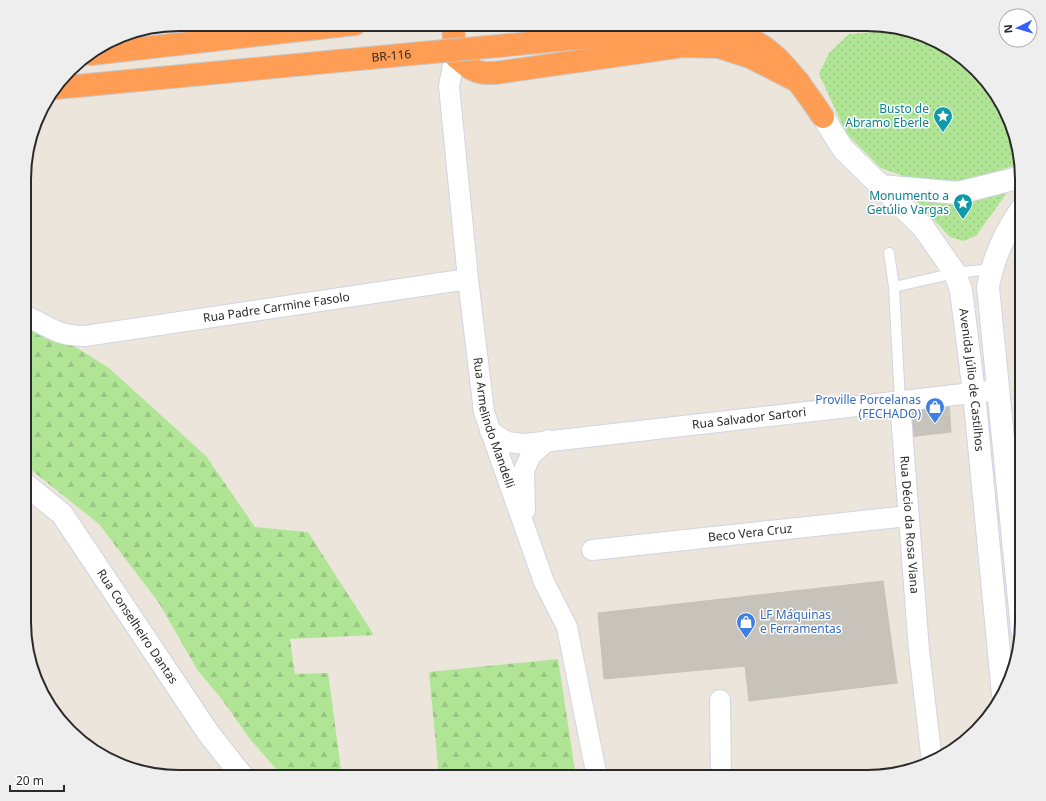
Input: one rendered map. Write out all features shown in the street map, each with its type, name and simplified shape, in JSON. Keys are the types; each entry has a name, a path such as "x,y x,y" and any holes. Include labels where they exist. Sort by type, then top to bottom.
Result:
{"highway":[{"path":"102,53 293,31"},
{"path":"454,31 456,56 468,67 479,74 495,74 683,46 718,47 750,57 799,82"},
{"name":"BR-116","path":"63,87 656,31"},
{"path":"719,31 744,36 769,51 799,82 823,117"}],"street":[{"name":"Rua Armelindo Mandelli","path":"456,56 449,86 468,279 484,412 544,582 567,627 596,770"},
{"name":"Avenida Júlio de Castilhos","path":"823,117 843,149 923,227 955,273 961,290 974,393 1002,684"},
{"path":"881,186 958,193 1015,179"},
{"path":"1015,218 1008,228 991,269 988,287 1015,560"},
{"name":"Rua Padre Carmine Fasolo","path":"31,318 58,333 68,336 85,336 468,279"},
{"name":"Rua Salvador Sartori","path":"490,431 507,442 525,444 548,440 998,390"},
{"name":"Rua Décio da Rosa Viana","path":"900,402 919,650 931,756"},
{"path":"527,534 524,470 531,455 548,440"},
{"name":"Rua Conselheiro Dantas","path":"31,489 62,514 209,734 237,770"},
{"name":"Beco Vera Cruz","path":"592,550 908,516"},
{"path":"720,700 720,770"}],"lane":[{"name":"Rua Décio da Rosa Viana","path":"889,254 894,287 900,402"},
{"path":"894,287 927,281 955,273 991,269"}],"green space":[{"path":"881,31 905,36 933,46 965,68 978,81 1000,113 1010,141 1015,166 959,185 923,183 881,168 846,133 819,74 829,53 849,34"},
{"path":"1012,186 976,236 963,241 950,237 915,200"},
{"path":"31,321 55,334 109,368 206,456 255,527 308,532 374,635 290,639 295,674 328,673 341,770 277,770 250,739 221,698 198,671 159,603 99,524 31,470"},
{"path":"558,659 575,770 438,770 429,672"}],"building":[{"path":"949,401 951,432 908,437 905,406"},
{"name":"LF Máquinas e Ferramentas","path":"883,581 897,683 749,701 745,666 604,679 598,613"}],"place":[{"name":"Busto de Abramo Eberle","path":"943,133"},
{"name":"Monumento a Getúlio Vargas","path":"963,220"},
{"name":"Proville Porcelanas (FECHADO)","path":"935,424"},
{"name":"LF Máquinas e Ferramentas","path":"746,639"}]}
